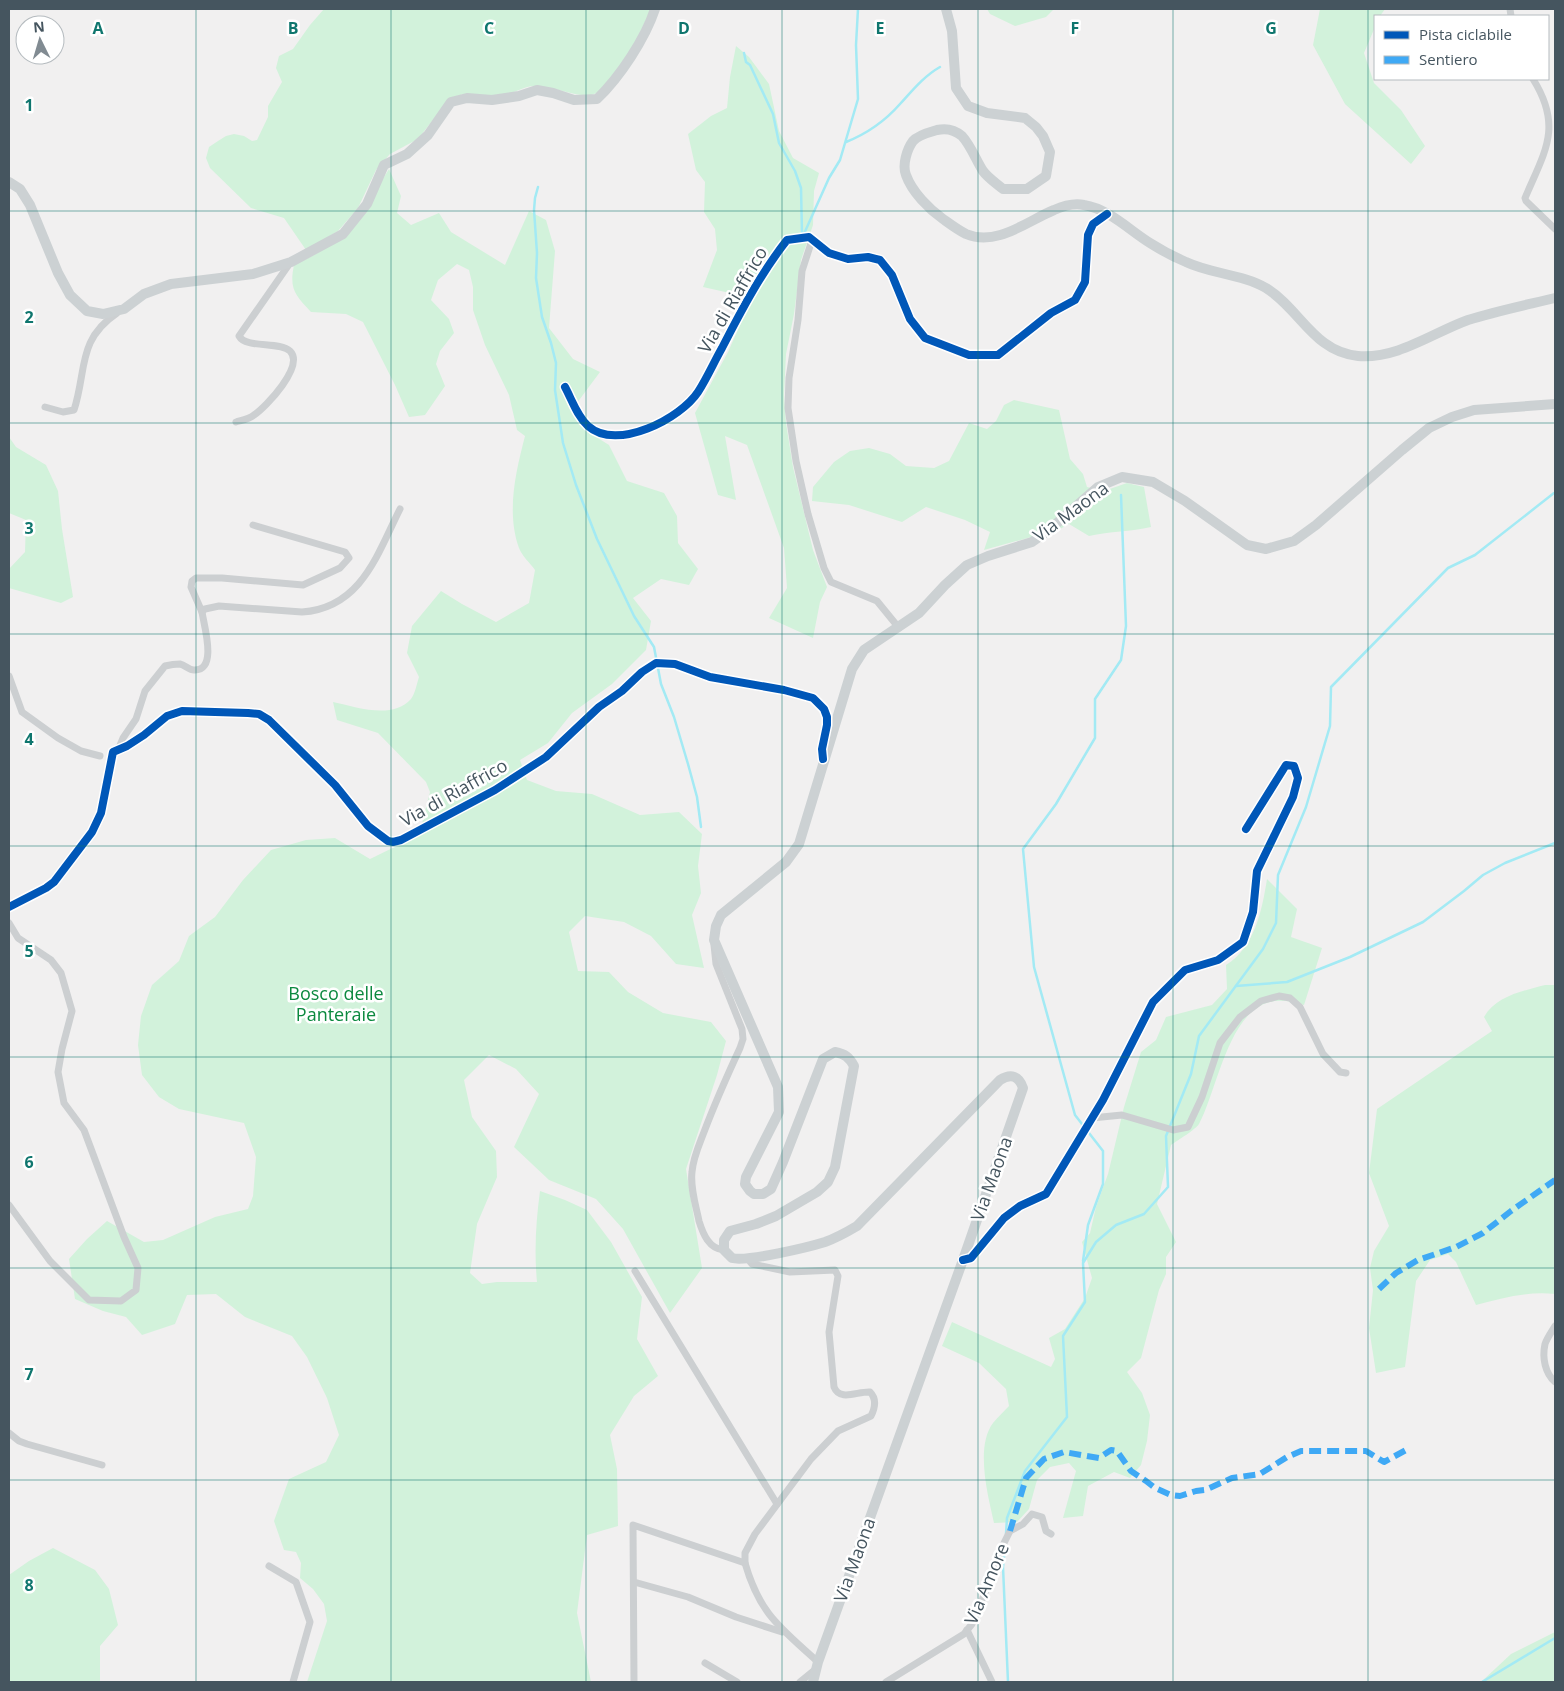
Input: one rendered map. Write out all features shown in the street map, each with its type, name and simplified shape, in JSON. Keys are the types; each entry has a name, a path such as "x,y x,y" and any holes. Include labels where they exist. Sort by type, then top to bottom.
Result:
{"main road":[{"path":"9,182 20,189 30,205 58,274 70,295 87,311 103,314 124,309 144,294 171,284 253,274 291,262 343,234 367,204 384,165 406,154 428,135 451,102 467,98 492,100 519,96 537,90 554,93 574,100 597,99 613,84 633,52 655,9"},
{"path":"946,9 952,31 956,88 968,106 987,113 1026,118 1043,136 1050,152 1046,176 1027,189 1003,189 984,173 961,135 946,128 929,132 914,140 906,156 905,174 916,194 940,217 966,234 979,237 994,237 1010,232 1063,206 1082,204 1094,207 1150,243 1184,262 1201,269 1256,283 1265,288 1276,295 1325,345 1339,352 1358,356 1387,354 1410,346 1465,321 1555,298"},
{"name":"Via Maona","path":"714,940 716,926 721,915 786,862 798,844 823,759 856,659 864,650 919,613 967,565 1032,542 1050,530 1098,487 1122,477 1154,482 1186,501 1247,545 1266,549 1294,541 1316,525 1429,428 1474,410 1555,404"},
{"path":"714,940 778,1087 779,1112 746,1177 745,1184 750,1191 754,1194 763,1194 771,1190 823,1059 835,1052 843,1053 854,1066 835,1168 828,1182 817,1192 776,1216 730,1232 724,1240 724,1250"},
{"name":"Via Maona","path":"724,1250 732,1258 748,1259 825,1242 857,1226 1000,1080 1007,1076 1013,1076 1020,1081 1023,1088 1022,1094 817,1666 814,1682"}],"street":[{"path":"1534,80 1547,106 1550,129 1547,144 1525,198 1555,229"},
{"path":"899,628 877,601 832,582 824,568 800,479 788,408 789,378 798,320 802,271 812,240 829,253 848,259 868,257 880,260 892,275 910,319 925,338 968,355 998,355 1051,313 1075,300 1085,282 1088,235 1093,224 1107,214"},
{"name":"Via di Riaffrico","path":"565,387 579,414 589,427 603,433 621,435 639,432 676,414 698,392 752,292 786,240 809,238 812,240"},
{"path":"236,422 245,420 260,411 284,386 291,369 293,356 290,351 284,348 244,341 239,336 291,262"},
{"path":"45,407 63,412 74,410 87,351 97,332 108,320 124,309"},
{"path":"202,612 205,609 218,606 315,612 338,601 356,589 372,564 400,509"},
{"path":"9,907 54,882 97,825 115,751 136,719 146,691 165,666 180,664 193,671 202,669 207,664 208,651 202,612 191,587 192,582 196,578 222,578 303,585 340,568 349,558 345,552 253,526"},
{"name":"Via di Riaffrico","path":"115,751 144,736 168,716 182,711 259,714 269,720 310,758 368,826 378,835 393,842 401,840 496,790 525,769 546,757 599,707 656,663 676,664 710,677 784,690 813,698 824,708 826,717 827,725 822,749 823,759"},
{"path":"9,676 22,712 73,747 87,754 100,756"},
{"path":"90,760 115,751"},
{"path":"963,1260 971,1258 1004,1218 1020,1206 1046,1194 1103,1100 1153,1002 1185,970 1218,960 1243,942 1253,912 1257,871 1293,797 1298,778 1294,766 1286,765 1246,829"},
{"path":"9,923 18,938 51,960 61,973 72,1011 58,1072 64,1103 84,1130 124,1238 138,1268 136,1290 120,1301 89,1300 50,1261 9,1205"},
{"name":"Via Maona","path":"714,940 716,964 742,1029 743,1039 695,1156 692,1174 694,1201 702,1233 717,1250 724,1250"},
{"path":"1092,1118 1122,1115 1173,1130 1188,1127 1202,1097 1220,1043 1247,1012 1261,1001 1279,996 1290,998 1300,1006 1323,1054 1340,1072 1346,1073"},
{"path":"748,1259 752,1264 790,1272 835,1270 838,1276 829,1332 834,1387 839,1394 845,1395 868,1391 874,1398 871,1416 838,1431 810,1459 755,1534 744,1558 750,1582 763,1607 778,1627 817,1666 800,1682"},
{"path":"635,1271 777,1504"},
{"path":"1555,1326 1546,1343 1545,1361 1548,1376 1555,1382"},
{"path":"9,1433 19,1441 27,1444 102,1465"},
{"name":"Via Amore","path":"886,1682 943,1648 968,1630 1010,1531 1023,1524 1032,1514 1042,1517 1046,1531 1051,1534"},
{"path":"634,1682 633,1525 745,1563"},
{"path":"269,1566 296,1582 310,1622 293,1682"},
{"path":"634,1582 688,1597 760,1626 785,1633"},
{"path":"968,1630 992,1682"},
{"path":"705,1662 736,1682"}],"green space":[{"path":"324,9 651,9 627,58 610,82 600,91 591,95 579,95 548,87 534,86 500,96 462,94 436,116 418,139 390,154 376,170 358,208 338,231 306,250 284,218 251,208 210,168 206,158 209,147 226,136 234,134 244,136 252,141 257,140 268,117 268,106 282,82 276,68 279,56 293,49"},
{"path":"987,9 1054,9 1046,17 1015,26 990,14"},
{"path":"1320,9 1385,9 1381,15 1374,15 1374,29 1364,53 1374,83 1401,110 1425,146 1411,164 1345,104 1313,45"},
{"path":"736,46 749,57 769,84 779,131 793,158 819,173 814,191 813,225 801,260 794,314 786,354 784,395 793,467 813,550 827,587 820,602 813,638 769,618 787,588 784,548 747,445 725,436 736,500 718,495 695,413 728,352 752,298 703,287 717,250 715,229 704,212 705,182 696,170 688,134 711,116 727,108"},
{"name":"Bosco delle Panteraie","path":"389,169 401,196 397,213 411,225 439,213 451,232 505,265 529,211 546,220 555,251 549,328 573,359 600,372 571,411 585,430 609,445 627,481 664,493 677,516 678,543 698,569 689,585 661,579 633,598 651,621 646,650 612,684 572,713 548,743 520,760 527,780 556,791 592,794 640,815 679,812 702,834 698,866 701,893 692,915 704,968 676,964 651,936 624,922 585,916 569,932 578,971 609,972 628,992 663,1013 711,1022 726,1041 717,1075 686,1169 702,1268 670,1313 623,1229 596,1199 549,1180 514,1147 539,1094 516,1069 489,1055 464,1080 472,1117 496,1151 497,1177 477,1224 470,1273 482,1284 537,1282 536,1236 540,1191 587,1210 611,1242 642,1297 637,1339 658,1376 634,1396 610,1435 617,1469 618,1526 587,1535 577,1613 591,1682 307,1682 327,1621 324,1604 313,1589 300,1578 301,1563 296,1552 284,1550 274,1521 289,1479 326,1462 339,1435 327,1398 307,1357 292,1336 245,1317 216,1294 187,1295 175,1324 142,1335 126,1317 103,1311 75,1299 69,1259 107,1221 144,1242 163,1240 215,1217 248,1209 253,1196 256,1157 244,1123 179,1109 159,1097 142,1075 138,1045 141,1016 152,985 179,961 189,936 215,917 243,880 271,850 306,840 335,838 370,859 419,835 430,792 426,782 378,733 337,720 333,702 363,709 384,710 394,709 411,699 419,677 407,653 412,626 441,591 496,622 529,603 535,570 519,548 513,520 518,463 525,436 517,430 509,395 485,345 473,310 473,287 469,270 457,264 438,280 431,300 449,319 454,333 440,351 436,364 445,386 425,415 409,417 363,322 346,314 311,312 297,296 293,286 294,265 348,234"},
{"path":"1014,400 1059,410 1070,459 1083,474 1087,487 1104,491 1127,483 1144,487 1151,527 1089,536 1069,524 1060,529 984,550 990,532 965,520 926,507 902,522 849,505 812,501 813,487 834,462 850,451 869,448 890,454 906,466 934,468 949,461 969,423 987,429 996,421 1004,405"},
{"path":"9,437 16,447 46,465 58,491 73,597 61,603 9,588 9,569 25,552 26,520 9,513"},
{"path":"1267,879 1297,909 1291,937 1322,948 1304,1005 1283,1001 1270,1002 1256,1009 1244,1021 1234,1036 1226,1054 1199,1124 1171,1145 1157,1204 1176,1242 1166,1257 1166,1274 1159,1290 1141,1358 1127,1372 1142,1393 1150,1415 1147,1441 1141,1465 1130,1478 1114,1472 1088,1486 1083,1516 1063,1518 1076,1471 1069,1463 1050,1467 1037,1480 1029,1509 1017,1522 994,1523 984,1472 985,1445 993,1423 1009,1406 1006,1389 979,1363 942,1346 952,1322 1051,1367 1055,1359 1049,1338 1065,1329 1085,1298 1092,1278 1082,1242 1090,1233 1141,1052 1156,1040 1166,1017 1212,1005 1227,989 1226,965 1244,948 1256,927"},
{"path":"1545,985 1555,985 1555,1294 1525,1294 1476,1305 1456,1262 1448,1254 1430,1260 1416,1281 1405,1367 1376,1373 1369,1328 1373,1290 1370,1268 1374,1251 1389,1226 1369,1173 1377,1109 1492,1031 1484,1017 1496,1004 1511,995"},
{"path":"53,1548 95,1570 109,1589 118,1625 100,1646 100,1682 9,1682 9,1575"},
{"path":"1555,1632 1555,1682 1481,1682 1511,1654"}],"waterway":[{"path":"803,236 829,178 840,160 858,99 856,45 858,9"},
{"path":"744,53 746,62 750,65 773,114 779,143 795,171 801,188 802,233"},
{"path":"846,142 868,131 882,121 923,79 940,67"},
{"path":"538,187 534,210 537,253 536,278 542,317 556,363 555,390 563,443 576,485 597,539 634,616 654,647 661,684 674,717 697,797 701,827"},
{"path":"1006,1534 1007,1518 1025,1471 1067,1417 1063,1336 1085,1302 1083,1263 1096,1242 1116,1225 1144,1214 1168,1187 1166,1136 1191,1074 1199,1036 1263,949 1276,923 1278,875 1306,807 1330,726 1331,687 1448,568 1475,555 1554,493"},
{"path":"1083,1261 1088,1225 1103,1184 1103,1151 1075,1115 1034,967 1023,849 1056,804 1095,738 1095,699 1121,660 1126,626 1121,495"},
{"path":"1236,986 1287,982 1350,957 1423,922 1483,875 1505,863 1555,843"},
{"path":"1005,1547 1003,1567 1008,1682"},
{"path":"1482,1682 1555,1638"}],"marked path":[{"path":"1379,1289 1396,1273 1418,1260 1456,1247 1483,1233 1555,1180"},
{"path":"1010,1531 1026,1478 1044,1459 1064,1452 1099,1458 1111,1450 1117,1451 1131,1471 1155,1488 1171,1495 1180,1496 1205,1490 1232,1478 1260,1474 1287,1457 1301,1451 1366,1451 1384,1462 1406,1450"}],"cycle path":[{"path":"565,387 584,422 600,433 615,435 631,434 663,421 678,412 698,392 752,293 787,240 809,237 829,253 848,259 868,257 880,260 892,275 910,319 925,338 969,355 998,355 1051,313 1075,300 1085,282 1088,235 1093,224 1107,214"},
{"path":"9,907 54,882 92,832 101,813 113,752 144,735 167,716 182,711 259,714 269,720 335,785 368,826 388,841 393,842 401,840 495,790 546,757 599,707 656,663 675,664 710,677 784,690 813,698 824,709 827,717 822,749 823,759"},
{"path":"963,1260 971,1258 1004,1218 1020,1206 1046,1194 1103,1100 1153,1002 1185,970 1218,960 1243,942 1253,912 1257,871 1293,797 1298,778 1294,766 1286,765 1246,829"}]}
